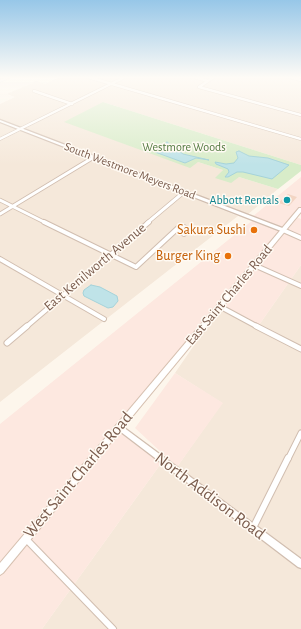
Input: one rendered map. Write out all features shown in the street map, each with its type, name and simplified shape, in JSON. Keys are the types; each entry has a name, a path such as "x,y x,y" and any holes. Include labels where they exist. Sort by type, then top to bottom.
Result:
{"main road":[{"name":"East Saint Charles Road","path":"157,381 301,209"},
{"name":"West Saint Charles Road","path":"0,570 157,381"}],"street":[{"path":"0,139 67,106"},
{"path":"189,106 301,139"},
{"path":"270,106 301,115"},
{"name":"South Westmore Meyers Road","path":"0,121 283,230"},
{"path":"0,214 94,157"},
{"name":"East Kenilworth Avenue","path":"7,343 184,192"},
{"path":"0,200 136,267 177,230"},
{"path":"283,230 301,238"},
{"path":"0,259 104,319"},
{"path":"254,265 301,286"},
{"path":"219,306 301,350"},
{"name":"North Addison Road","path":"118,427 301,564"},
{"path":"253,528 301,433"},
{"path":"26,539 113,629"}],"shaded area":[{"path":"0,106 110,106 198,162 223,170 216,178 239,177 278,189 247,215 0,119"},
{"path":"117,106 301,106 301,165"},
{"path":"0,122 238,216 0,402"},
{"path":"301,177 301,207 282,229 252,217"},
{"path":"296,217 301,219 301,237 284,230"},
{"path":"253,220 280,230 0,566 0,424"},
{"path":"283,231 301,238 301,265 259,325 221,306"},
{"path":"301,265 301,561 177,467 222,403 175,373 221,306 259,325"},
{"path":"175,373 223,403 177,467 135,428"},
{"path":"118,430 162,462 42,629 0,629 0,574"},
{"path":"162,462 301,568 301,629 42,629"}],"green space":[{"name":"Westmore Woods","path":"95,106 117,106 301,165 301,171 278,189 239,177 231,183 215,178 223,170 198,162 190,168 64,122"}],"water":[{"path":"167,142 183,154 209,160 196,158 185,163 155,152 156,149"},
{"path":"239,151 249,156 268,158 289,165 272,179 243,172 237,172 225,177 229,172 228,169 216,164 215,162 226,164 234,163 238,158 236,152"},
{"path":"91,285 100,287 117,296 118,301 113,307 108,308 84,296 84,290"}],"building":[{"name":"Abbott Rentals","path":"288,194 297,197 289,206 278,203"}],"place":[{"name":"Abbott Rentals","path":"287,200"},
{"name":"Sakura Sushi","path":"254,230"},
{"name":"Burger King","path":"228,256"}]}
